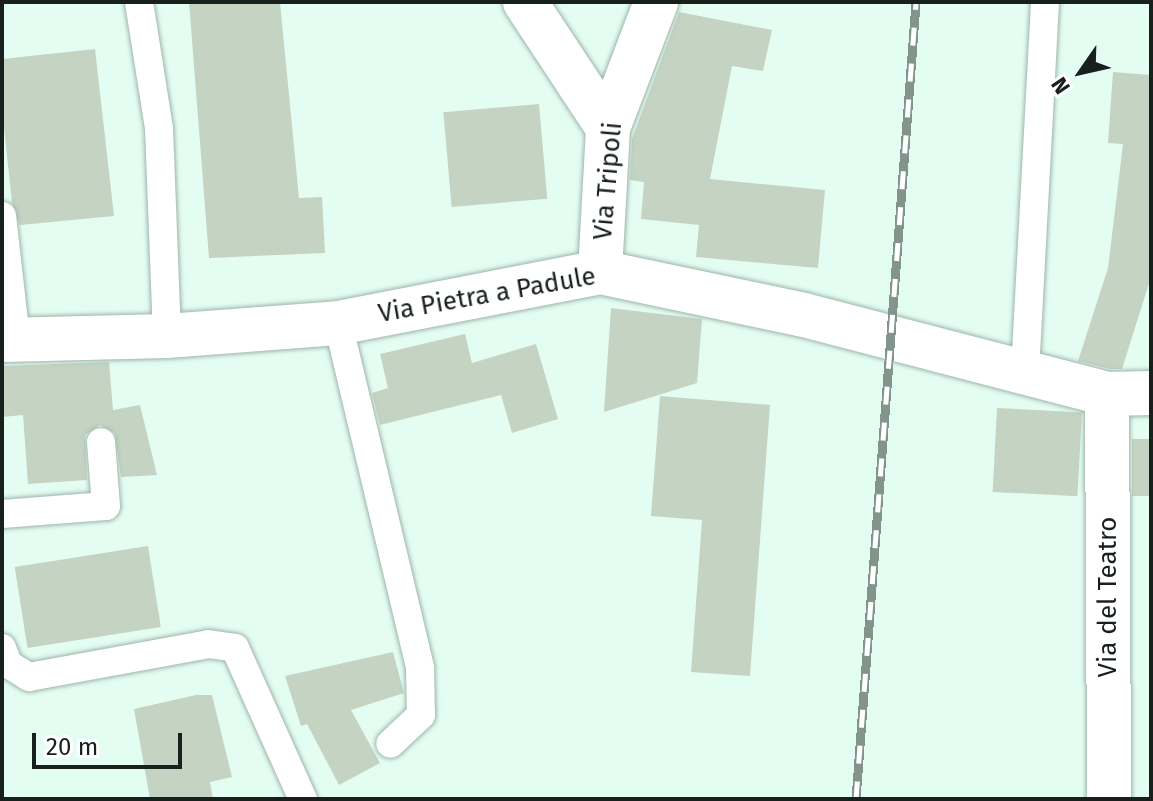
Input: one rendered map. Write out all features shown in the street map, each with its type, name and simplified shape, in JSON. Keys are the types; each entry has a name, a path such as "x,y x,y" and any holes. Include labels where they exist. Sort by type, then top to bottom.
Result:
{"street":[{"path":"525,2 608,128"},
{"name":"Via Tripoli","path":"600,272 608,128 656,2"},
{"name":"Via Pietra a Padule","path":"9,339 167,336 338,323 600,272 804,315 1107,394 1151,393"},
{"name":"Via del Teatro","path":"1107,394 1109,799"}],"lane":[{"path":"139,2 159,128 167,336"},
{"path":"1025,372 1045,2"},
{"path":"2,216 9,339"},
{"path":"338,323 420,668 421,715 390,744"},
{"path":"2,514 106,506 101,442"},
{"path":"2,648 8,664 29,677 208,644 235,648 303,799"}],"building":[{"path":"189,2 280,2 299,198 322,197 325,253 209,258"},
{"path":"679,12 772,30 763,71 732,66 710,179 825,190 818,268 696,257 699,225 641,219 644,182 630,180 632,139"},
{"path":"95,49 114,216 20,225 12,203 2,109 2,59"},
{"path":"1113,72 1151,75 1151,277 1122,369 1078,361 1108,268 1123,144 1108,143"},
{"path":"539,104 547,199 452,207 443,112"},
{"path":"611,308 702,319 697,383 604,412"},
{"path":"465,334 472,363 536,344 558,419 512,433 501,395 380,425 372,393 388,388 380,354"},
{"path":"109,362 113,410 140,405 157,475 121,477 115,433 100,425 85,435 87,480 28,484 23,415 2,417 2,366"},
{"path":"660,396 770,405 750,676 691,672 702,520 651,516"},
{"path":"997,408 1082,412 1077,496 993,492"},
{"path":"1132,439 1151,439 1151,496 1132,496"},
{"path":"148,546 161,627 27,648 15,567"},
{"path":"393,652 404,693 351,710 380,763 339,785 307,724 301,726 285,676"},
{"path":"196,695 212,695 232,777 210,782 213,799 150,799 134,709"}],"railway":[{"path":"856,799 916,2"}]}
